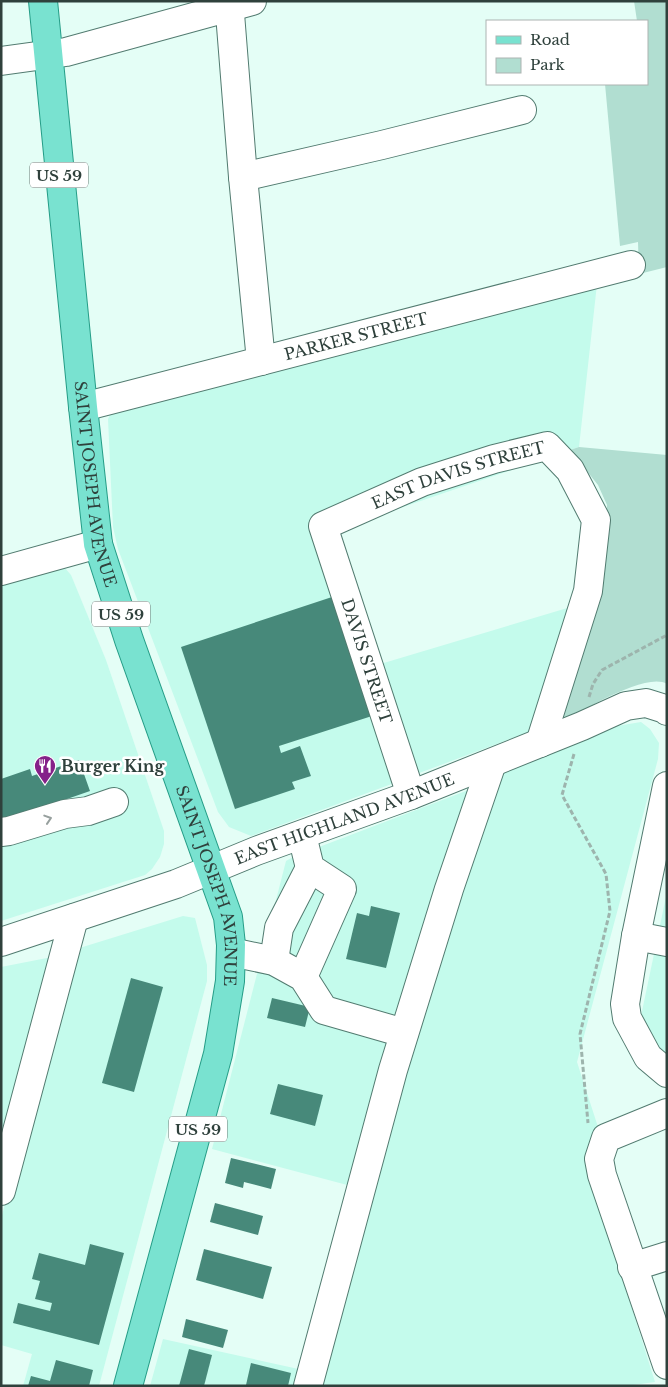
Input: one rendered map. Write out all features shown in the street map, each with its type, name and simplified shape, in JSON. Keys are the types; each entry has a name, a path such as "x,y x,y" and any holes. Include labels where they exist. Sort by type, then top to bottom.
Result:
{"main road":[{"name":"SAINT JOSEPH AVENUE","path":"42,1 82,407 98,544 129,640 228,917 231,952 230,981 218,1054 128,1386"}],"street":[{"path":"1,61 77,49 237,3 243,177 261,361"},
{"path":"243,177 522,110"},
{"name":"PARKER STREET","path":"82,407 631,265"},
{"name":"EAST DAVIS STREET","path":"323,526 422,482 494,459 547,446 570,470 596,520 588,591 540,743"},
{"name":"DAVIS STREET","path":"323,526 411,795"},
{"path":"1,571 98,544"},
{"name":"EAST HIGHLAND AVENUE","path":"1,942 176,884 302,834 411,795 492,763 626,706 646,703 667,712"},
{"path":"308,1386 350,1223 404,1033 449,889 492,763"},
{"path":"667,786 636,936 625,1004 627,1018 648,1057 667,1073"},
{"path":"1,832 65,814 88,811 114,802"},
{"path":"274,961 279,928 310,868 302,834"},
{"path":"302,977 342,890 310,868"},
{"path":"1,1190 74,918"},
{"path":"636,936 667,942"},
{"path":"231,952 274,961 302,977 324,1010 404,1033"},
{"path":"667,1113 606,1138 600,1159 602,1175 667,1364"},
{"path":"632,1266 667,1256"}],"shaded area":[{"path":"597,284 579,447 318,536 397,782 251,836 229,827 218,812 118,549 113,527 108,419 112,411"},
{"path":"64,567 71,575 106,660 164,831 164,844 160,857 152,869 145,875 1,921 1,581"},
{"path":"574,606 537,729 414,775 377,665"},
{"path":"641,722 650,729 659,743 658,759 577,1062 598,1127 590,1174 655,1382 626,1386 150,1386 163,1339 303,1370 392,1109 499,771 617,726"},
{"path":"471,789 351,1186 212,1149 286,861"},
{"path":"667,892 667,1061 641,1016"},
{"path":"183,916 195,918 207,965 207,981 99,1386 23,1386 32,1354 1,1345 1,1219 73,950"},
{"path":"52,957 1,1142 1,967"}],"green space":[{"path":"634,1 667,1 667,267 639,274 638,242 620,246 605,85 648,85 648,20 637,20"},
{"path":"579,447 667,455 667,684 657,682 643,683 628,688 556,725 603,581 607,505 598,485 570,450"}],"building":[{"path":"332,597 372,716 279,746 281,753 300,746 311,776 292,782 295,789 235,809 181,647"},
{"name":"Burger King","path":"79,760 90,791 1,822 1,779 30,769 32,776"},
{"path":"371,906 400,913 386,968 346,959 357,913 369,916"},
{"path":"131,978 163,987 134,1092 102,1083"},
{"path":"272,998 310,1007 305,1027 267,1018"},
{"path":"278,1084 323,1095 315,1126 270,1114"},
{"path":"231,1158 276,1169 271,1189 244,1182 243,1188 225,1183"},
{"path":"215,1203 263,1216 258,1235 210,1222"},
{"path":"90,1244 124,1253 99,1345 13,1323 18,1303 50,1311 52,1303 35,1299 40,1281 32,1279 39,1253 85,1265"},
{"path":"204,1249 272,1267 263,1299 196,1280"},
{"path":"186,1319 228,1330 223,1348 182,1337"},
{"path":"189,1349 212,1355 204,1386 179,1386"},
{"path":"56,1360 93,1370 89,1386 28,1386 31,1376 50,1381"},
{"path":"251,1363 291,1373 288,1386 246,1385"}],"place":[{"name":"Burger King","path":"45,785"}]}
